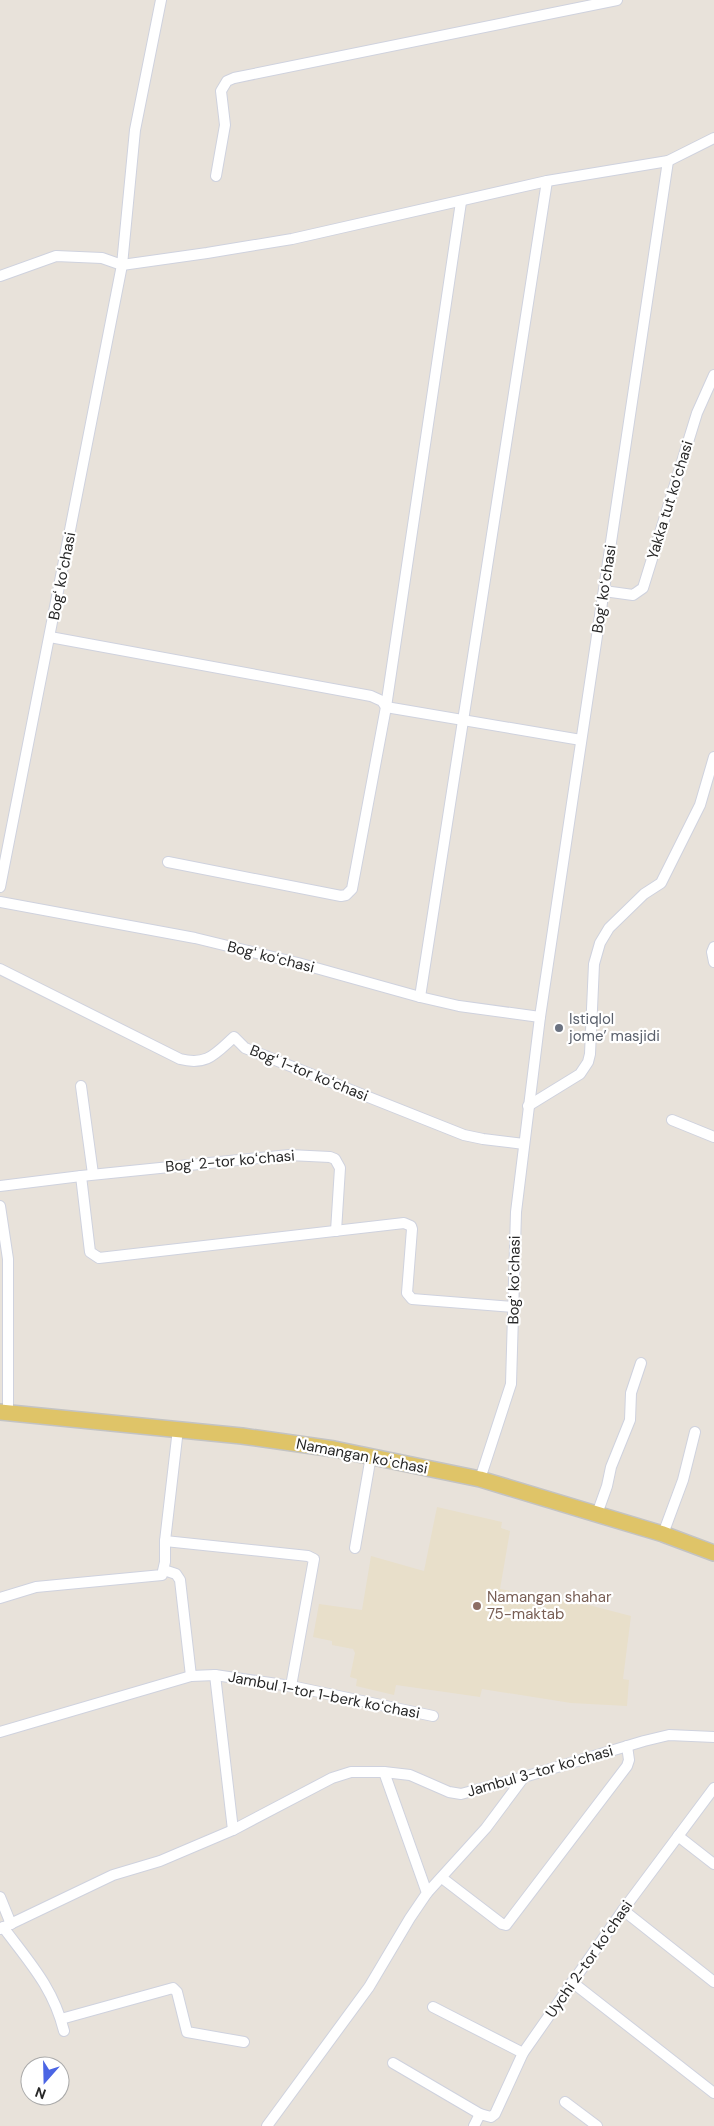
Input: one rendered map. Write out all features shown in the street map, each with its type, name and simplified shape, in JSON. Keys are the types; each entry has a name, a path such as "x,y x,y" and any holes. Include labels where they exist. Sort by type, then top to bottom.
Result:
{"main road":[{"name":"Namangan koʻchasi","path":"4,1412 178,1429 306,1445 371,1456 480,1479 663,1534 714,1553"}],"street":[{"name":"Bogʻ koʻchasi","path":"0,887 122,265 135,130 161,0"},
{"path":"216,176 225,125 221,91 227,82 234,78 617,0"},
{"path":"0,276 56,256 102,258 122,265 206,254 292,239 547,181 668,161 714,138"},
{"name":"Bogʻ koʻchasi","path":"480,1479 510,1384 516,1212 528,1106 668,161"},
{"path":"420,998 547,181"},
{"path":"168,862 341,896 346,895 352,889 386,707 461,202"},
{"name":"Yakka tut koʻchasi","path":"604,591 634,595 643,588 697,413 714,375"},
{"path":"50,637 371,696 382,701 386,707 582,740"},
{"path":"528,1106 580,1074 585,1068 590,1054 594,964 600,943 609,928 644,894 661,883 700,805 714,756"},
{"name":"Bogʻ koʻchasi","path":"0,902 195,938 298,963 420,998 459,1006 540,1017"},
{"path":"714,947 712,952 714,962"},
{"name":"Bogʻ 1-tor koʻchasi","path":"0,969 180,1059 198,1062 210,1058 234,1038 245,1048 464,1135 483,1140 524,1144"},
{"path":"81,1086 93,1174"},
{"path":"672,1120 714,1136"},
{"name":"Bogʻ 2-tor koʻchasi","path":"0,1186 93,1174 290,1154 330,1157 335,1159 340,1168 336,1231"},
{"path":"81,1176 90,1252 99,1258 408,1224 412,1229 408,1296 412,1298 514,1307"},
{"path":"0,1206 8,1259 4,1412"},
{"path":"597,1514 607,1486 611,1467 630,1420 631,1393 641,1362"},
{"path":"0,1598 36,1587 162,1575 178,1429"},
{"path":"663,1534 683,1480 695,1432"},
{"path":"355,1548 371,1456"},
{"path":"165,1541 308,1556 314,1559 291,1686"},
{"path":"0,1732 191,1676 180,1580 176,1574 164,1570"},
{"path":"215,1675 233,1830"},
{"name":"Jambul 1-tor 1-berk koʻchasi","path":"191,1676 215,1675 291,1686 433,1716"},
{"name":"Jambul 3-tor koʻchasi","path":"5,1926 113,1875 160,1861 233,1830 332,1778 351,1772 384,1772 410,1775 438,1788 461,1794 627,1746 669,1736 714,1736"},
{"path":"442,1878 502,1924 506,1925 627,1766 629,1760 627,1746"},
{"path":"384,1772 428,1893"},
{"path":"267,2126 369,1987 410,1918 428,1893 486,1828 524,1777"},
{"name":"Uychi 2-tor koʻchasi","path":"480,2114 491,2117 495,2114 523,2053 623,1910 714,1788"},
{"path":"678,1836 714,1864"},
{"path":"0,1897 5,1926 46,1984 64,2031"},
{"path":"623,1910 714,1982"},
{"path":"572,1982 714,2094"},
{"path":"61,2019 173,1988 177,1992 187,2032 244,2042"},
{"path":"433,2007 523,2053"},
{"path":"393,2063 480,2114 474,2126"},
{"path":"565,2102 597,2126"}],"shaded area":[{"name":"Namangan shahar 75-maktab","path":"437,1507 502,1522 501,1528 510,1531 500,1589 585,1604 631,1616 623,1679 629,1680 627,1706 571,1703 482,1689 480,1697 396,1685 394,1695 356,1686 357,1679 350,1677 355,1653 353,1649 332,1645 332,1641 313,1637 319,1604 362,1610 371,1556 424,1571"}],"place":[{"name":"Istiqlol jome’ masjidi","path":"559,1028"},
{"name":"Namangan shahar 75-maktab","path":"477,1606"}]}
